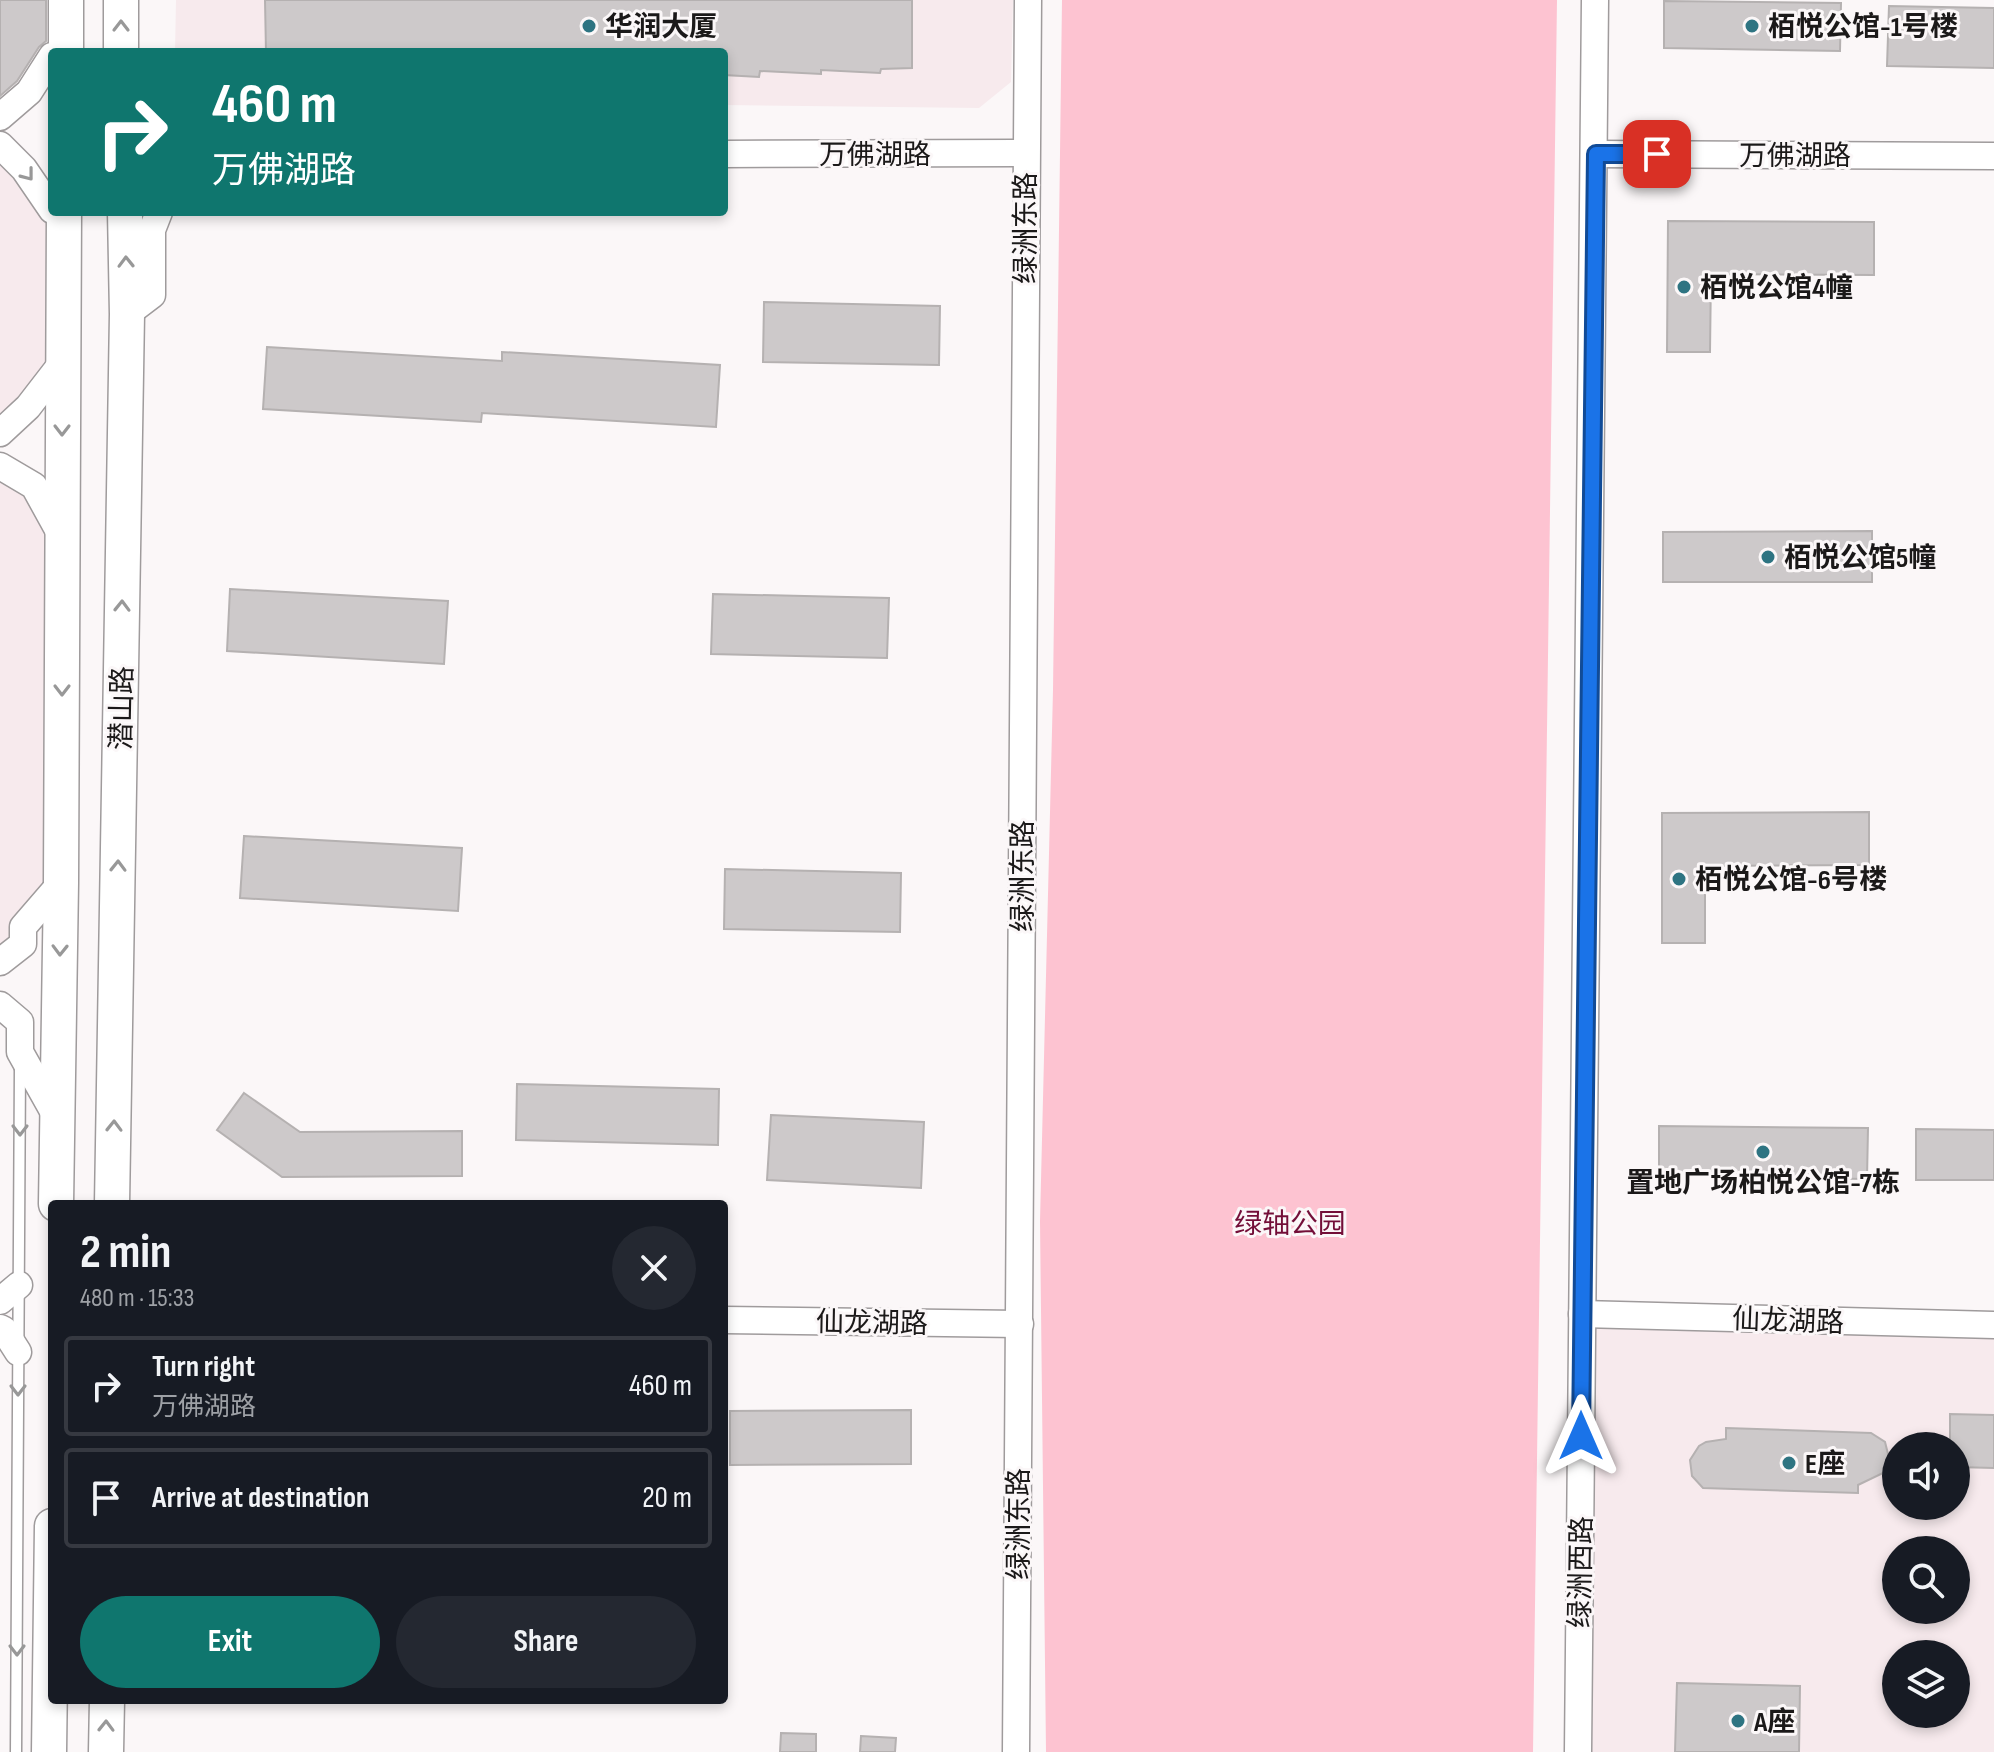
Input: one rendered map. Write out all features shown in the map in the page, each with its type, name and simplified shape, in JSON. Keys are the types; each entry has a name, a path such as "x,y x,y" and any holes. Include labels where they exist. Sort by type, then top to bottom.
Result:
{"main road":[{"path":"121,0 121,48"},
{"path":"66,6 66,48"},
{"name":"潜山路","path":"112,1200 127,314 125,216"},
{"path":"56,1200 62,536 58,219"},
{"path":"49,1752 50,1704"},
{"path":"106,1752 107,1704"}],"street":[{"name":"绿洲东路","path":"1016,1752 1028,0"},
{"name":"绿洲西路","path":"1578,1752 1596,154 1595,0"},
{"path":"55,48 66,6"},
{"path":"0,117 29,92 48,62"},
{"path":"0,145 24,169 48,204"},
{"name":"万佛湖路","path":"728,154 1025,153"},
{"name":"万佛湖路","path":"1596,154 1994,156"},
{"path":"127,314 152,295 152,230 157,216"},
{"path":"0,433 28,407 62,363"},
{"path":"0,466 34,486 62,536"},
{"path":"0,962 23,944 23,927 61,883"},
{"path":"0,1005 20,1022 20,1052 57,1119"},
{"name":"仙龙湖路","path":"1582,1314 1994,1325"},
{"name":"仙龙湖路","path":"728,1320 1020,1324"},
{"path":"0,1328 18,1352"}],"lane":[{"path":"16,1752 18,1352 9,1293 20,1052"}],"shaded area":[{"name":"华润大厦","path":"176,0 1013,0 1011,82 979,108 728,105 728,48 175,48"},
{"path":"0,145 48,202 48,216 52,216 62,363 0,433"},
{"path":"0,466 62,536 61,883 0,962"},
{"path":"1582,1314 1994,1325 1994,1752 1578,1752"}],"green space":[{"name":"绿轴公园","path":"1062,0 1557,0 1533,1752 1046,1752 1040,1221 1053,690"}],"building":[{"path":"0,0 46,0 46,41 17,81 0,96"},
{"name":"华润大厦","path":"265,0 912,0 912,68 881,69 880,73 821,70 821,74 760,71 759,77 728,75 728,48 266,48"},
{"name":"栢悦公馆-1号楼","path":"1664,1 1841,3 1840,51 1664,48"},
{"path":"1889,6 1994,8 1994,68 1887,66"},
{"name":"栢悦公馆4幢","path":"1668,221 1874,222 1874,275 1711,274 1710,352 1667,352"},
{"path":"764,302 940,306 939,365 763,362"},
{"path":"267,347 502,361 502,352 720,365 716,427 482,413 481,422 263,409"},
{"name":"栢悦公馆5幢","path":"1872,531 1872,582 1663,582 1663,532"},
{"path":"230,589 448,601 444,664 227,651"},
{"path":"713,594 889,598 887,658 711,654"},
{"name":"栢悦公馆-6号楼","path":"1869,812 1869,865 1705,866 1705,943 1662,943 1662,813"},
{"path":"244,836 462,848 458,911 240,898"},
{"path":"725,869 901,873 900,932 724,929"},
{"path":"517,1084 719,1089 718,1145 516,1140"},
{"path":"244,1093 300,1132 462,1131 462,1176 282,1177 217,1130"},
{"path":"771,1115 924,1122 921,1188 767,1180"},
{"name":"置地广场柏悦公馆-7栋","path":"1659,1126 1868,1128 1867,1179 1659,1176"},
{"path":"1916,1129 1994,1130 1994,1180 1916,1180"},
{"path":"911,1410 911,1464 730,1465 730,1411"},
{"path":"1950,1414 1994,1415 1994,1468 1970,1467 1970,1432 1950,1432"},
{"name":"E座","path":"1726,1428 1871,1433 1882,1440 1882,1473 1858,1485 1858,1493 1703,1488 1692,1476 1690,1460 1699,1446 1726,1439"},
{"name":"A座","path":"1677,1683 1800,1686 1799,1752 1675,1752"},
{"path":"781,1733 816,1734 816,1752 780,1752"},
{"path":"861,1736 896,1738 895,1752 860,1752"}],"place":[{"name":"华润大厦","path":"589,26"},
{"name":"栢悦公馆-1号楼","path":"1752,26"},
{"name":"栢悦公馆4幢","path":"1684,287"},
{"name":"栢悦公馆5幢","path":"1768,557"},
{"name":"栢悦公馆-6号楼","path":"1679,879"},
{"name":"置地广场柏悦公馆-7栋","path":"1763,1152"},
{"name":"E座","path":"1789,1463"},
{"name":"A座","path":"1738,1721"}],"route":[{"path":"1581,1436 1596,154 1657,154"}]}
